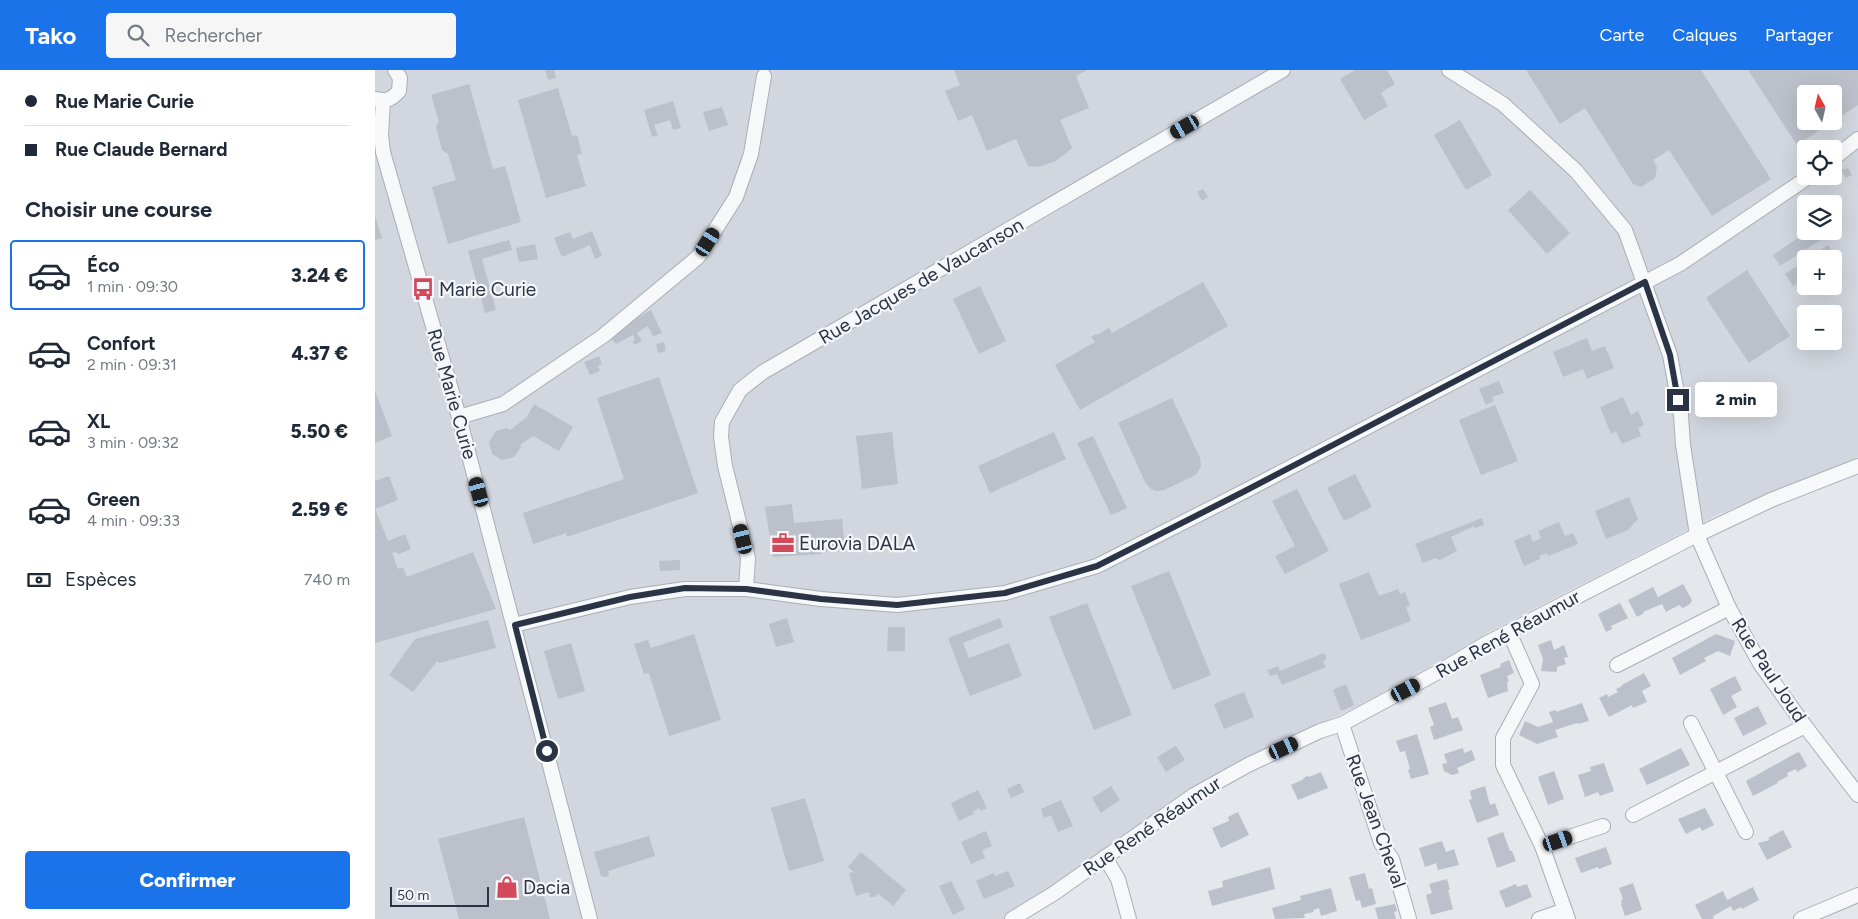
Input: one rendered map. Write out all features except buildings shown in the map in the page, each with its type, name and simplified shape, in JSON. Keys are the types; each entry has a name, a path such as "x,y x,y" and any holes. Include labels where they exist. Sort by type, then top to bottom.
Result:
{"street":[{"name":"Rue Jacques de Vaucanson","path":"746,589 748,558 725,466 721,437 722,422 740,390 763,372 1283,70"},
{"name":"Rue Paul Joud","path":"1449,70 1503,104 1576,170 1625,230 1670,355 1681,415 1683,445 1697,535 1729,608 1761,665 1858,795"},
{"path":"379,100 395,96 399,91 401,85 399,71"},
{"path":"459,417 503,404 603,336 698,257 736,197 751,154 764,76"},
{"name":"Rue Marie Curie","path":"379,100 383,152 459,417 591,919"},
{"path":"1842,152 1858,139"},
{"path":"515,625 630,597 685,588 746,589 821,599 897,605 1005,593 1097,566 1251,488 1680,264 1797,185"},
{"name":"Rue René Réaumur","path":"1012,919 1053,894 1194,795 1248,764 1342,724 1432,676 1485,644 1697,535 1771,500 1858,466"},
{"path":"1617,664 1729,608"},
{"path":"1509,632 1532,684 1503,738 1503,765 1542,846 1566,914 1539,919"},
{"path":"1691,722 1745,832"},
{"name":"Rue Jean Cheval","path":"1342,724 1381,843 1392,859 1409,919"},
{"path":"1633,815 1805,726"},
{"path":"1542,846 1603,826"},
{"path":"1105,857 1118,880 1129,919"},
{"path":"1801,919 1858,895"}],"shaded area":[{"path":"375,70 1858,70 1858,457 1717,515 1491,631 1356,707 1275,746 1008,919 375,919"}],"place":[{"name":"Marie Curie","path":"423,289"},
{"name":"Eurovia DALA","path":"783,543"},
{"name":"Dacia","path":"507,887"}],"route":[{"path":"547,751 515,625 630,597 685,588 746,589 821,599 897,605 1005,593 1097,566 1645,282 1670,355 1678,400"}]}
